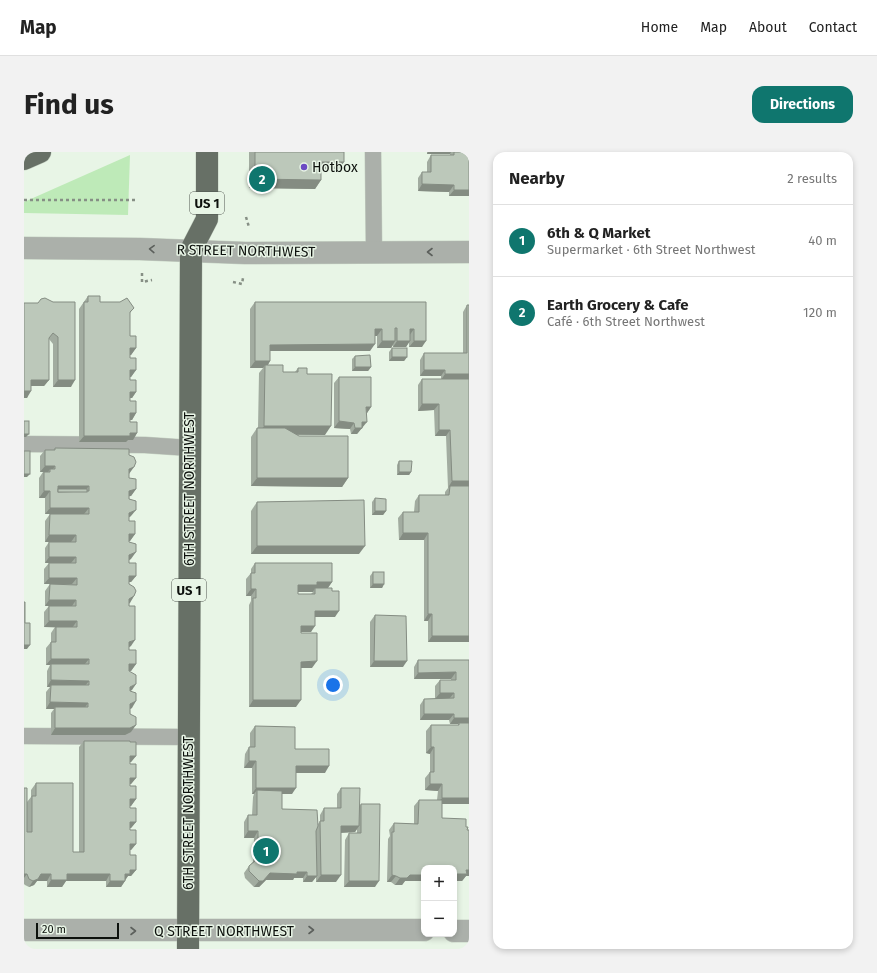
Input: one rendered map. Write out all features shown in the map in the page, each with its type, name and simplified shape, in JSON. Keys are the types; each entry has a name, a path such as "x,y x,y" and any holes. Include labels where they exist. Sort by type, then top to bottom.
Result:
{"highway":[{"path":"24,159 40,152"},
{"name":"6TH STREET NORTHWEST","path":"188,940 191,250 207,219 207,152"}],"street":[{"name":"R STREET NORTHWEST","path":"24,248 191,250 245,253 469,252"},
{"name":"Q STREET NORTHWEST","path":"24,930 188,940 421,930"},
{"path":"457,930 469,930"}],"lane":[{"path":"373,152 374,252"},
{"path":"24,444 145,445 190,448"},
{"path":"24,736 188,737"}],"path":[{"path":"24,200 135,200"},
{"path":"246,217 249,228"},
{"path":"141,271 142,282 152,280"}],"green space":[{"path":"130,155 128,215 24,213 24,202"}],"building":[{"path":"255,152 344,152 344,162 321,162 321,180 255,179"},
{"path":"454,152 469,152 469,190 454,190 454,185 422,184 422,172 431,172 431,155 454,155"},
{"path":"88,296 100,296 100,302 120,302 127,298 134,308 130,312 130,336 136,336 136,348 130,348 130,358 136,358 136,370 130,370 130,380 136,380 136,392 130,392 130,401 136,401 136,413 130,413 130,422 137,422 137,433 130,433 130,436 84,436 84,302 88,302"},
{"path":"45,298 53,302 75,302 75,380 58,380 58,337 53,333 49,338 49,380 31,380 31,391 24,391 24,303 38,303 41,299"},
{"path":"255,302 426,302 426,341 414,341 414,329 410,329 410,341 397,341 397,328 395,328 395,341 382,341 382,329 375,329 375,344 270,345 270,361 255,361"},
{"path":"467,305 469,305 469,374 445,374 445,370 424,370 424,353 467,353"},
{"path":"392,348 407,348 407,357 392,357"},
{"path":"370,355 371,367 355,367 355,356"},
{"path":"265,365 283,365 283,372 298,372 298,368 307,368 307,374 332,374 331,426 264,426"},
{"path":"339,377 371,377 371,407 366,407 367,422 362,422 362,428 355,428 354,423 339,421"},
{"path":"422,379 469,379 469,481 452,481 450,430 439,430 439,404 422,404"},
{"path":"24,421 29,421 29,434 24,434"},
{"path":"257,428 285,428 299,436 348,436 348,478 257,478"},
{"path":"55,448 129,449 129,455 134,457 136,462 134,467 129,469 129,478 136,479 136,489 129,491 129,499 136,501 136,510 129,513 129,521 135,521 135,534 129,534 129,542 136,544 136,552 129,555 129,563 136,563 136,576 129,576 129,584 134,587 136,591 134,596 129,599 129,606 135,606 135,640 129,642 129,650 136,650 136,664 129,664 129,671 136,675 136,684 130,687 130,691 136,693 136,701 130,704 130,714 136,717 136,725 130,728 55,728 55,707 88,707 88,703 50,702 51,685 89,685 89,681 51,680 51,664 89,664 89,659 51,659 51,642 56,642 56,627 77,627 77,621 49,621 49,606 76,606 76,600 49,600 50,584 77,585 77,578 49,578 49,563 76,563 76,557 49,557 49,542 76,542 76,535 49,535 50,514 89,514 89,508 50,508 50,491 44,491 44,472 50,472 50,469 55,469 55,466 45,466 45,450 55,450","holes":["58,486 89,486 89,491 58,492"]},
{"path":"24,451 30,451 30,474 24,474"},
{"path":"399,461 412,461 411,472 399,472"},
{"path":"450,486 469,486 469,636 432,636 432,614 428,614 428,533 403,533 403,512 419,512 419,495 449,495"},
{"path":"58,489 87,489 87,492 58,492"},
{"path":"375,498 386,499 386,511 375,511"},
{"path":"364,500 365,546 257,546 257,502"},
{"path":"255,563 332,563 332,582 317,582 317,585 298,585 298,594 315,594 315,588 332,588 332,591 339,591 339,611 315,611 315,626 301,626 301,633 317,633 317,661 301,662 301,700 253,700 253,598 256,598 256,589 251,589 251,573 255,573"},
{"path":"373,572 384,572 384,584 373,584"},
{"path":"24,602 25,623 30,623 30,645 24,645"},
{"path":"375,615 406,616 407,661 374,661"},
{"path":"418,660 469,660 469,718 454,718 454,714 424,714 424,699 454,698 454,693 440,693 440,680 456,680 456,672 418,673"},
{"path":"459,723 469,723 469,798 442,798 442,784 430,784 430,772 434,772 434,747 431,747 431,725 459,725"},
{"path":"255,726 295,727 295,749 329,749 329,766 296,766 296,788 256,788 256,761 249,761 249,747 255,747"},
{"path":"84,741 136,742 136,756 130,756 130,764 136,764 136,778 130,778 130,786 136,786 136,799 130,799 130,808 136,808 136,822 130,822 130,830 136,830 136,844 130,844 130,855 136,855 136,870 130,870 130,874 125,874 125,881 110,881 110,874 67,874 67,880 51,880 51,874 41,874 38,879 33,881 29,879 27,874 24,874 24,788 27,788 27,832 32,832 32,796 36,796 36,783 73,783 73,852 84,852"},
{"path":"341,788 360,788 359,826 341,826 341,875 321,875 320,821 324,821 324,808 341,808"},
{"path":"257,790 282,791 282,809 317,810 317,876 307,876 307,872 297,872 297,874 270,873 263,881 259,881 249,871 249,866 258,860 258,831 248,831 248,815 257,815"},
{"path":"419,800 442,800 442,818 466,819 466,827 468,827 467,830 469,830 469,870 466,870 467,874 457,874 457,865 421,865 421,875 410,875 407,878 400,878 392,875 392,832 394,832 394,823 418,824"},
{"path":"361,804 380,804 379,881 349,881 349,833 361,833"}],"place":[{"name":"Hotbox","path":"304,167"},
{"name":"Earth Grocery & Cafe","path":"262,179"},
{"name":"6th & Q Market","path":"266,851"}]}
